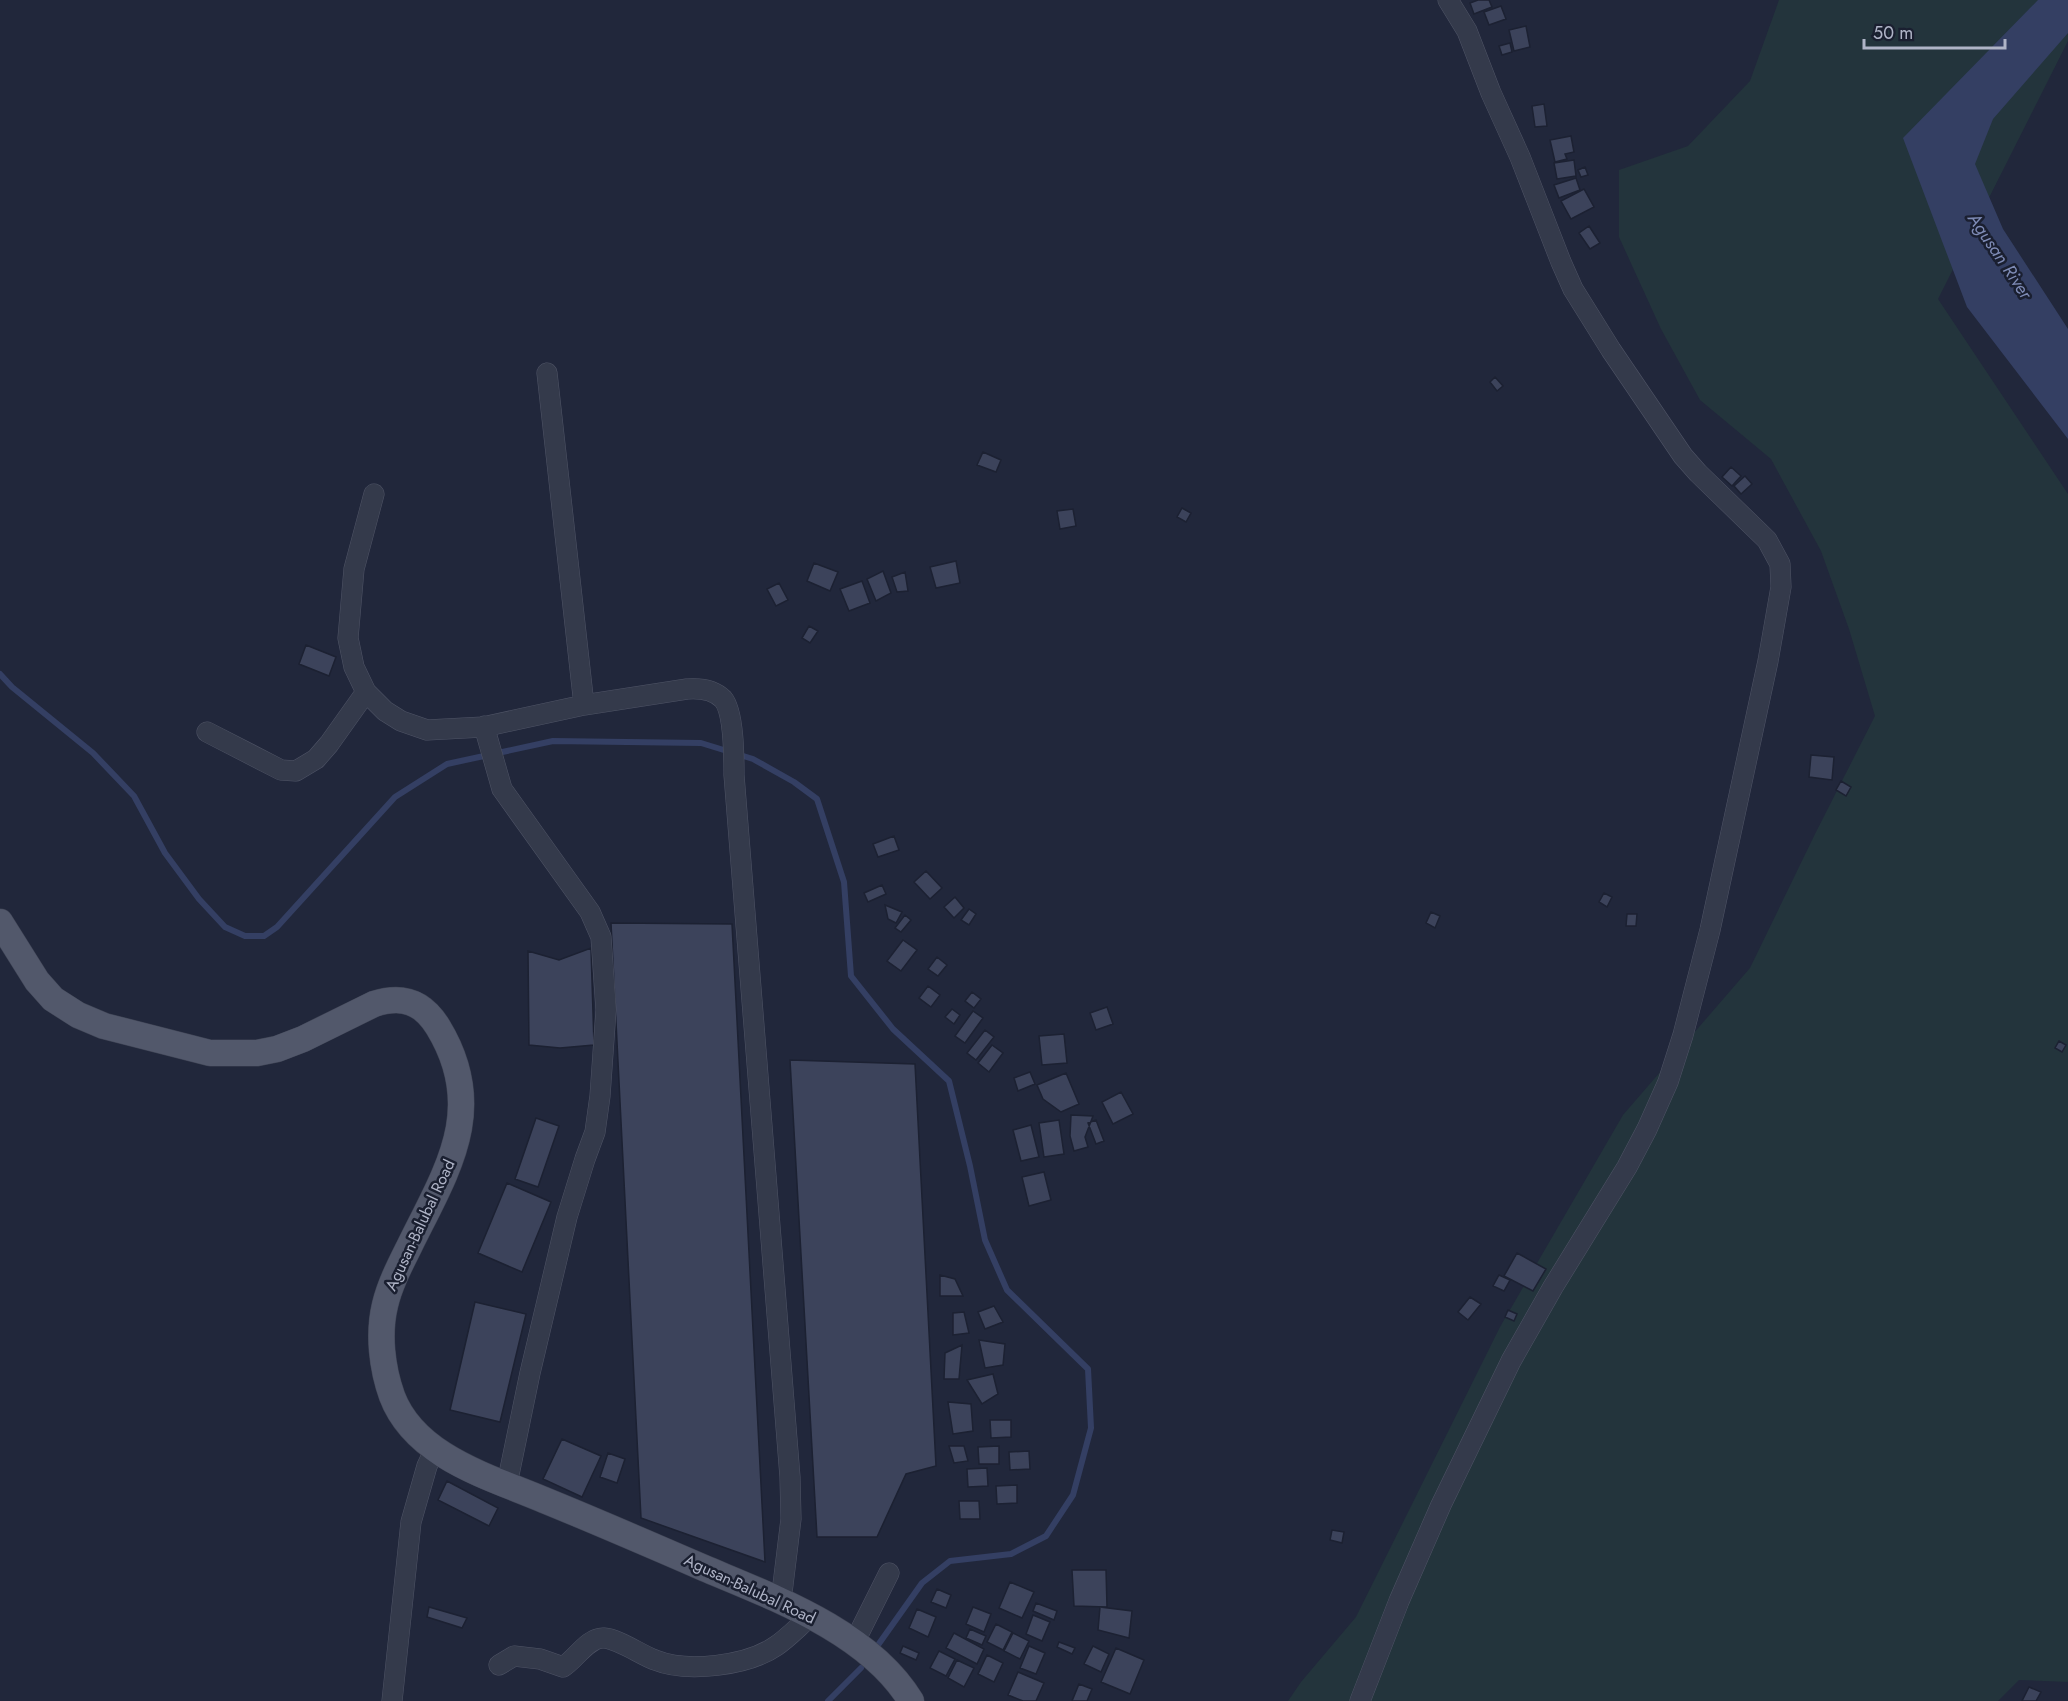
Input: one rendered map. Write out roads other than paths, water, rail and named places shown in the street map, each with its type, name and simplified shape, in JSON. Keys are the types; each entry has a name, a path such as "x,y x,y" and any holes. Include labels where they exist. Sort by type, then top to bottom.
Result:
{"main road":[{"name":"Agusan-Balubal Road","path":"0,922 37,981 54,999 78,1014 104,1026 210,1053 257,1053 278,1049 385,1001 400,1000 415,1004 429,1013 452,1054 460,1081 462,1104 459,1133 453,1155 394,1277 382,1321 384,1364 393,1398 402,1416 419,1436 435,1449 458,1462 811,1616 854,1643 891,1673 911,1701"}],"street":[{"path":"1360,1701 1399,1601 1441,1505 1511,1361 1553,1287 1605,1206 1647,1130 1668,1082 1683,1035 1710,930 1768,661 1781,587 1780,564 1767,540 1683,456 1611,350 1574,289 1467,31 1448,0"},
{"path":"547,373 584,705"},
{"path":"374,494 354,568 348,638 354,667 366,692 385,711 401,721 427,730 484,726 584,705 699,688 724,700 728,709 733,741 790,1477 791,1519 781,1601"},
{"path":"207,732 281,770 296,771 316,759 366,692"},
{"path":"484,726 502,789 590,912 601,937 606,1010 595,1132 567,1217 530,1373 507,1484"},
{"path":"392,1701 411,1522 424,1476 435,1449"},
{"path":"854,1643 889,1573"},
{"path":"499,1665 514,1656 540,1659 563,1666 572,1661 592,1642 603,1638 655,1660 683,1667 744,1662 775,1647 811,1616"}],"water":[{"name":"Agusan River","path":"2038,0 2068,0 2068,33 1993,119 1975,164 2003,229 2068,329 2068,439 1967,307 1903,138"}],"waterway":[{"path":"0,674 12,687 93,753 134,796 165,853 199,899 225,927 245,936 264,936 277,927 395,797 447,764 553,741 701,743 753,759 794,782 817,799 844,882 851,976 893,1029 949,1081 985,1240 1007,1290 1088,1369 1091,1428 1073,1495 1046,1536 1011,1554 950,1561 922,1583 878,1645"},
{"path":"828,1701 861,1668"}]}
